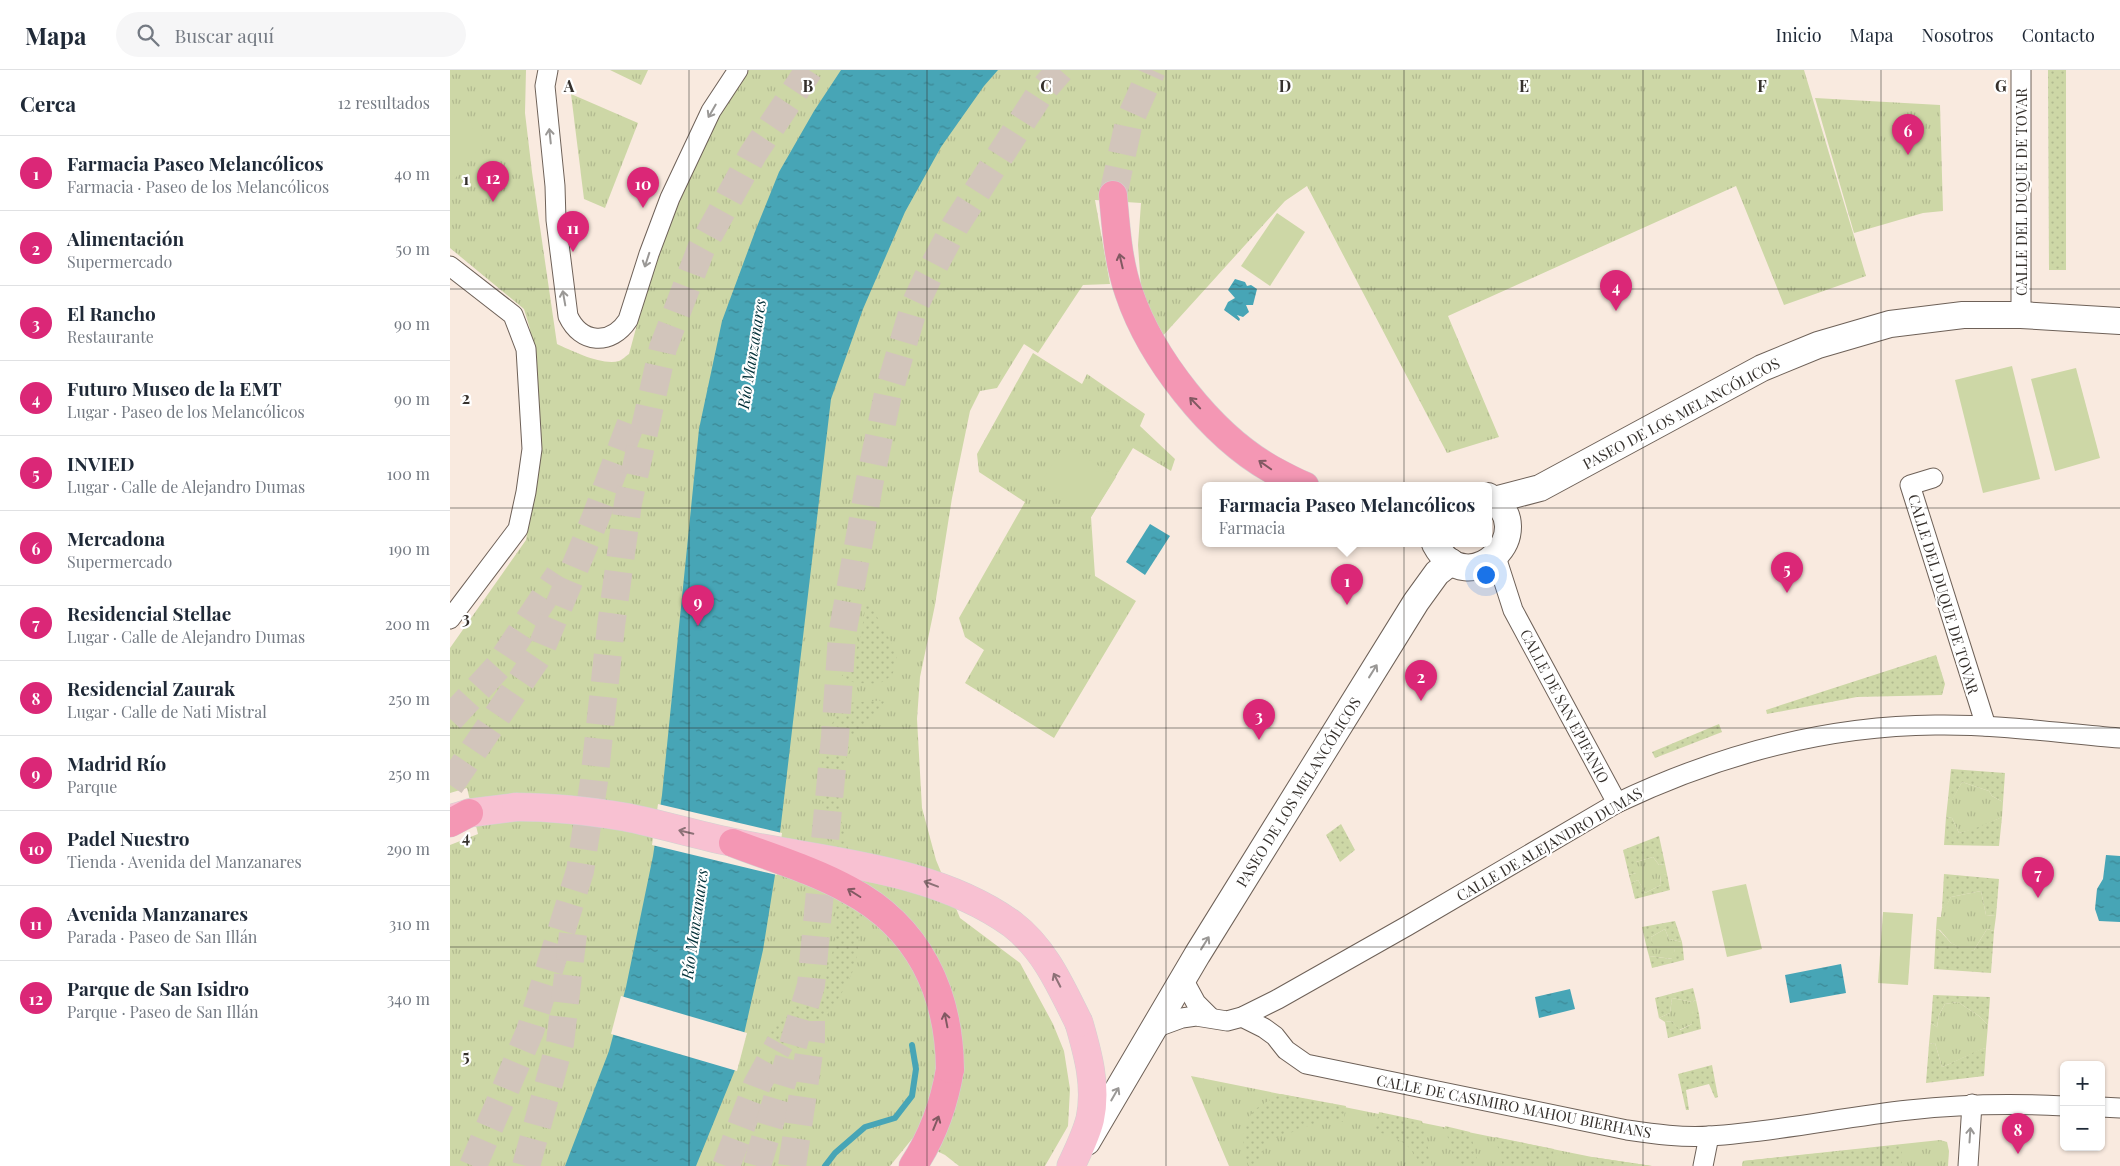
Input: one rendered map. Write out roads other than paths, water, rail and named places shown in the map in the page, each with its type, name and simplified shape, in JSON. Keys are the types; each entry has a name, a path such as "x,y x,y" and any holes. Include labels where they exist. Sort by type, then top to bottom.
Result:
{"highway":[{"path":"1114,195 1117,242 1129,294 1153,346 1186,394 1229,438 1269,468 1297,482"},
{"path":"733,843 828,879 850,890 882,912 896,925 920,956 937,987 947,1024 950,1069 944,1102 938,1118 924,1150 913,1166"}],"main road":[{"path":"456,818 516,807 548,807 626,818 733,843 791,852 924,880 971,899 1013,925 1045,958 1079,1023 1091,1071 1093,1101 1084,1135 1071,1166"}],"street":[{"path":"548,70 545,86 555,186 556,220 568,316 572,325 580,332 600,338 609,338 623,329 628,320 649,254 670,198 711,111 738,70"},
{"name":"CALLE DEL DUQUE DE TOVAR","path":"2020,70 2021,314"},
{"path":"450,266 513,315 526,349 532,449 518,530 453,609"},
{"name":"PASEO DE LOS MELANCÓLICOS","path":"1071,1166 1152,1029 1416,602 1437,573 1464,557 1504,546 1508,534 1497,506 1540,488 1762,368 1818,345 1890,324 1963,315 2021,314 2120,321"},
{"name":"CALLE DEL DUQUE DE TOVAR","path":"1934,478 1910,485 1986,726"},
{"name":"CALLE DE SAN EPIFANIO","path":"1464,557 1484,574 1513,610 1617,803"},
{"name":"CALLE DE ALEJANDRO DUMAS","path":"1152,1029 1182,1018 1196,1016 1227,1021 1242,1017 1278,999 1617,803 1653,786 1757,749 1808,737 1864,728 1936,724 1986,726 2120,738"},
{"path":"1182,980 1196,1003 1210,1018"},
{"path":"1275,1036 1274,1022 1278,999"},
{"name":"CALLE DE CASIMIRO MAHOU BIERHANS","path":"1242,1017 1275,1036 1286,1050 1306,1064 1627,1130 1660,1135 1709,1136 1909,1110 1972,1104 2006,1103 2060,1106"},
{"path":"1968,1166 1972,1104"},
{"path":"2105,1107 2120,1108"},
{"path":"1703,1166 1709,1136"}],"water":[{"name":"Río Manzanares","path":"841,70 998,70 984,86 941,147 905,212 863,309 831,399 775,875 763,950 737,1065 696,1166 565,1166 609,1051 626,987 653,856 662,795 699,429 722,321 779,172 814,111"},
{"path":"1235,279 1257,289 1253,305 1246,305 1249,312 1243,317 1237,315 1240,319 1239,321 1224,310 1228,302 1235,298 1228,290"},
{"path":"1150,524 1170,536 1145,575 1126,562"},
{"path":"2106,855 2120,856 2120,922 2099,921 2095,909 2097,889 2103,879"},
{"path":"1841,964 1846,993 1790,1003 1785,975"},
{"path":"1570,989 1575,1009 1539,1018 1535,997"}],"waterway":[{"path":"825,1166 835,1153 865,1127 895,1118 912,1096 916,1069 912,1045"}],"tunnel":[{"path":"473,1166 530,1031 580,871 594,781 611,626 628,503 663,348 701,249 753,154 809,70"},
{"path":"757,1166 811,985 835,737 842,635 870,480 888,394 914,307 955,226 1041,92 1060,70"},
{"path":"1113,195 1129,122 1152,70"},
{"path":"450,785 538,656 595,519 631,423"},
{"path":"450,719 498,667 559,575"},
{"path":"526,1166 560,1043 573,934"},
{"path":"792,1166 811,1040 811,1021"},
{"path":"726,1166 757,1085 780,1043"}],"place":[{"name":"Mercadona","path":"1908,155"},
{"name":"Parque de San Isidro","path":"493,202"},
{"name":"Padel Nuestro","path":"643,208"},
{"name":"Avenida Manzanares","path":"573,252"},
{"name":"Futuro Museo de la EMT","path":"1616,311"},
{"name":"INVIED","path":"1787,593"},
{"name":"Farmacia Paseo Melancólicos","path":"1347,605"},
{"name":"Madrid Río","path":"698,626"},
{"name":"Alimentación","path":"1421,701"},
{"name":"El Rancho","path":"1259,740"},
{"name":"Residencial Stellae","path":"2038,898"},
{"name":"Residencial Zaurak","path":"2018,1154"}]}
